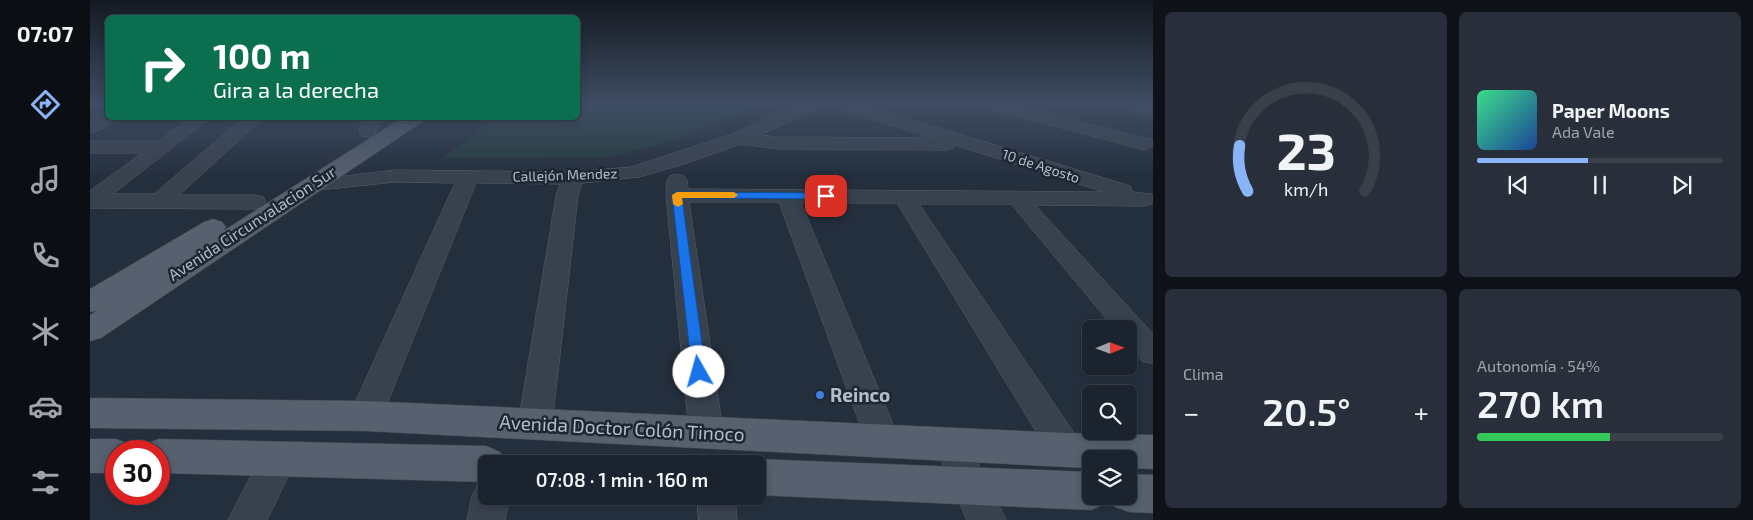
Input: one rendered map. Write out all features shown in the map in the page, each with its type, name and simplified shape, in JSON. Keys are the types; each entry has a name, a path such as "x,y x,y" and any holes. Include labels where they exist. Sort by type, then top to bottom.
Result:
{"main road":[{"name":"Avenida Circunvalacion Sur","path":"90,330 310,185 378,128"},
{"name":"Avenida Circunvalacion Sur","path":"90,302 255,202 367,137 389,128"},
{"name":"Avenida Doctor Colón Tinoco","path":"90,413 366,416 706,431 1066,450 1153,452"},
{"path":"90,456 105,456"},
{"path":"170,456 478,464"},
{"path":"766,478 979,504 1082,493"},
{"path":"1137,493 1153,494"}],"street":[{"path":"90,200 187,128"},
{"path":"159,201 241,128"},
{"name":"Callejón Mendez","path":"310,185 394,176 572,178 632,173 677,160 740,138 761,128"},
{"name":"10 de Agosto","path":"921,128 1148,200"},
{"path":"1084,128 1145,144"},
{"name":"Callejón Mendez","path":"367,137 361,167 394,176"},
{"path":"740,138 778,143 973,144"},
{"path":"90,146 161,147"},
{"path":"677,160 677,195 706,431"},
{"path":"366,416 468,177"},
{"path":"535,424 567,196 572,178"},
{"path":"677,195 1148,200"},
{"path":"787,195 883,441"},
{"path":"904,197 1066,450"},
{"path":"1018,199 1153,353"},
{"path":"90,200 255,202"},
{"path":"951,444 979,504"},
{"path":"247,520 279,458"},
{"path":"486,520 488,505"},
{"path":"717,505 718,520"}],"green space":[{"path":"482,128 703,128 680,138 612,157 443,158"}],"slow traffic":[{"path":"678,204 677,195 734,195"}],"place":[{"name":"Reinco","path":"820,395"}],"route":[{"path":"699,372 677,195 826,196"}]}
